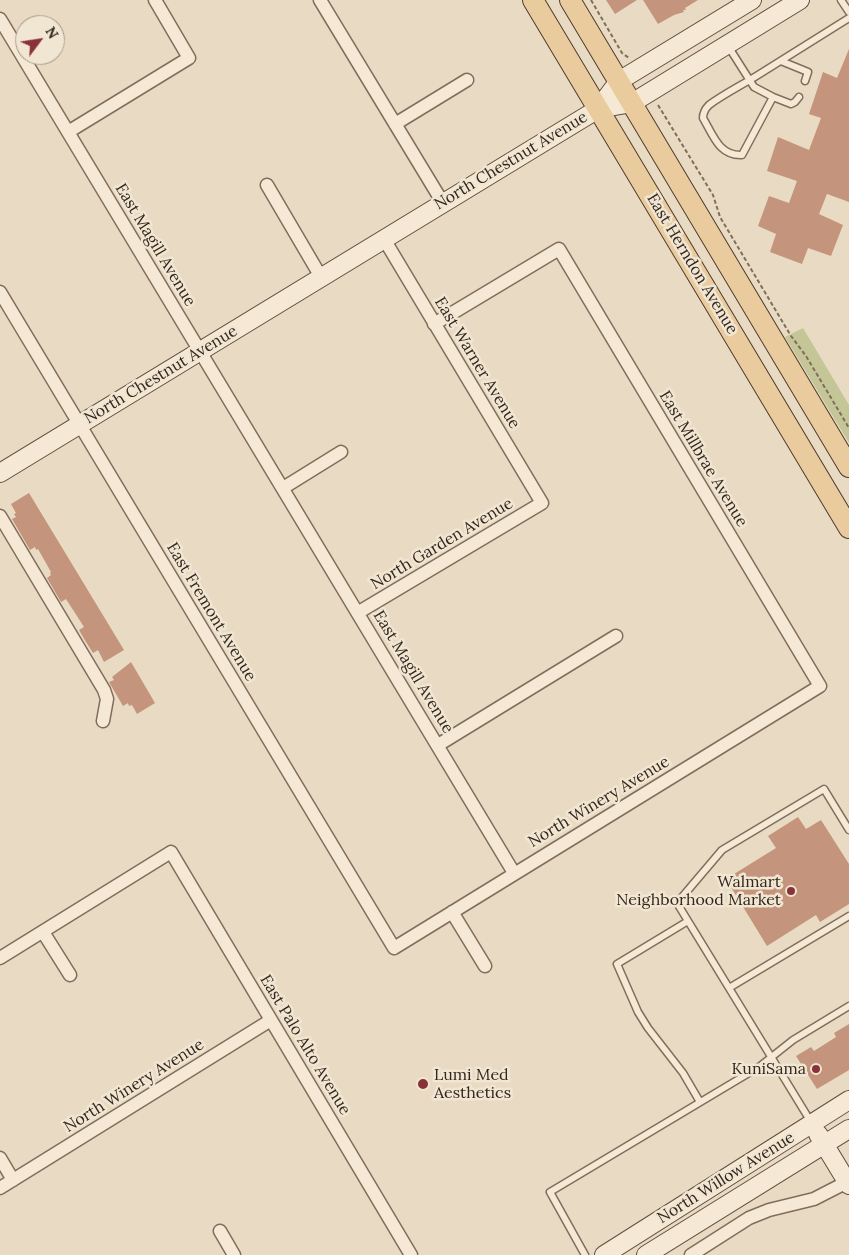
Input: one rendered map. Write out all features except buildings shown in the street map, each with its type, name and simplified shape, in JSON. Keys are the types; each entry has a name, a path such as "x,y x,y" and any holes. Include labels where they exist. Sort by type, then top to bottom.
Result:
{"main road":[{"name":"East Herndon Avenue","path":"533,0 849,528"},
{"name":"East Herndon Avenue","path":"570,0 849,467"},
{"name":"North Chestnut Avenue","path":"0,474 598,109 619,82 752,0"},
{"name":"North Chestnut Avenue","path":"598,109 632,103 800,0"},
{"name":"North Willow Avenue","path":"604,1255 849,1100"},
{"path":"812,1123 848,1183"},
{"name":"North Willow Avenue","path":"646,1255 849,1129"},
{"path":"622,1255 690,1212 740,1170"}],"street":[{"path":"68,132 189,58 155,0"},
{"path":"320,0 442,203"},
{"name":"East Magill Avenue","path":"0,19 359,612 514,873"},
{"path":"395,124 467,80"},
{"path":"267,185 321,277"},
{"name":"East Warner Avenue","path":"384,239 542,503"},
{"name":"East Millbrae Avenue","path":"434,324 559,249 820,686"},
{"name":"East Fremont Avenue","path":"0,292 394,948"},
{"path":"283,488 341,452"},
{"name":"North Garden Avenue","path":"359,612 542,503"},
{"path":"0,516 104,690 107,699 103,721"},
{"path":"438,745 616,636"},
{"name":"North Winery Avenue","path":"394,948 820,686"},
{"name":"East Palo Alto Avenue","path":"43,932 171,852 411,1255"},
{"path":"452,912 485,966"},
{"path":"1,955 43,932 70,975"},
{"name":"North Winery Avenue","path":"0,1188 271,1020"},
{"path":"0,1158 13,1180"},
{"path":"691,1255 750,1218 769,1210 814,1199 848,1183"},
{"path":"220,1231 234,1255"}],"lane":[{"path":"841,0 849,12"},
{"path":"773,97 742,155 736,155 721,149 703,118 703,113 708,106 849,18"},
{"path":"728,45 754,87 791,104 799,97"},
{"path":"781,61 808,72 804,81"},
{"path":"812,1123 677,903 722,850 824,789 849,830"},
{"path":"730,988 849,916"},
{"path":"688,921 617,964 638,1012 683,1073 700,1102"},
{"path":"585,1255 550,1192 758,1067 793,1040 849,1006"}],"path":[{"path":"591,0 622,53 627,57"},
{"path":"658,105 713,195 720,218 849,428"}],"green space":[{"path":"803,328 849,405 849,443 785,337"}],"place":[{"name":"Walmart Neighborhood Market","path":"791,891"},
{"name":"KuniSama","path":"816,1069"},
{"name":"Lumi Med Aesthetics","path":"423,1084"}]}
